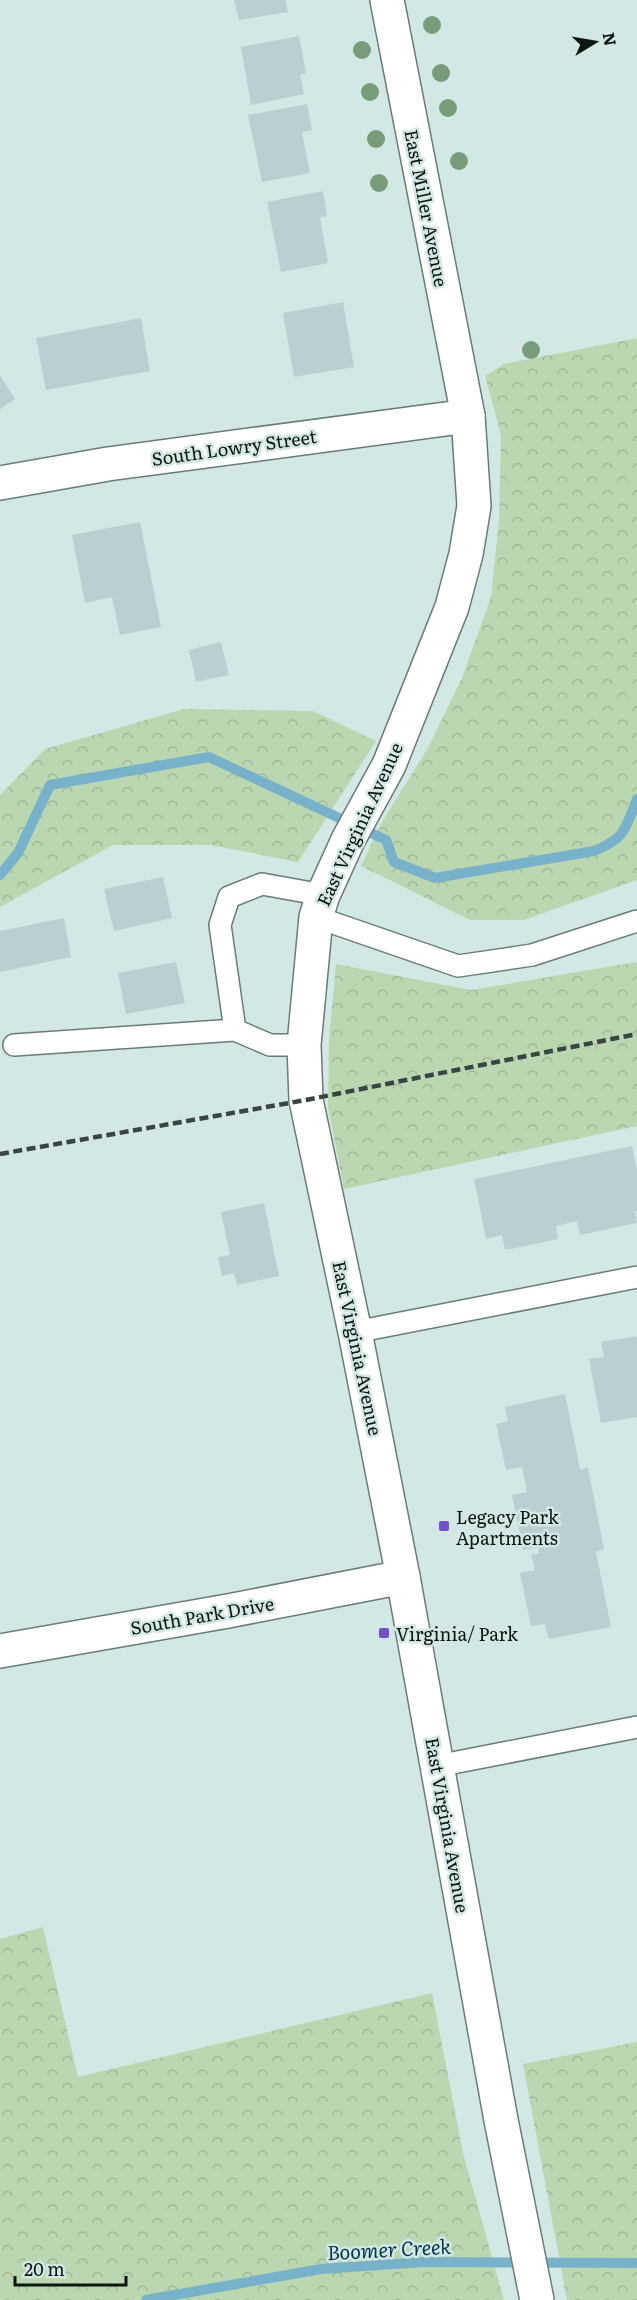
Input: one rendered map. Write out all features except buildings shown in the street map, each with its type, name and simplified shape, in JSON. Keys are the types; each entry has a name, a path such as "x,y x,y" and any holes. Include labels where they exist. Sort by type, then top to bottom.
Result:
{"street":[{"name":"East Miller Avenue","path":"387,0 468,416"},
{"name":"South Lowry Street","path":"0,483 108,464 468,416"},
{"name":"East Virginia Avenue","path":"468,416 474,506 466,554 452,607 389,765 348,840 319,906 304,1045 306,1100 404,1577 501,2120 537,2300"},
{"name":"South Park Drive","path":"0,1651 404,1577"}],"lane":[{"path":"235,1030 220,925 229,897 262,884 458,966 532,954 637,921"},
{"path":"14,1045 235,1030 270,1045 304,1045"},
{"path":"355,1332 637,1277"},
{"path":"437,1766 637,1727"}],"green space":[{"path":"637,338 637,880 524,920 470,920 361,866 382,822 428,748 462,678 491,597 499,520 501,435 485,376 504,364"},
{"path":"184,709 313,711 376,741 298,862 211,845 113,845 0,907 0,795 45,749"},
{"path":"637,962 637,1126 344,1189 328,1107 329,1039 336,964 471,990"},
{"path":"43,1927 78,2077 432,1993 463,2153 504,2300 0,2300 0,1939"},
{"path":"637,2042 637,2300 567,2300 523,2064"}],"waterway":[{"path":"0,875 18,853 50,785 209,757 386,840 394,862 435,878 594,851 619,837 630,818 637,799"},
{"name":"Boomer Creek","path":"146,2300 321,2269 424,2262 637,2263"}],"railway":[{"path":"0,1154 306,1100 637,1034"}],"place":[{"name":"Legacy Park Apartments","path":"444,1526"},
{"name":"Virginia/ Park","path":"384,1633"}]}
